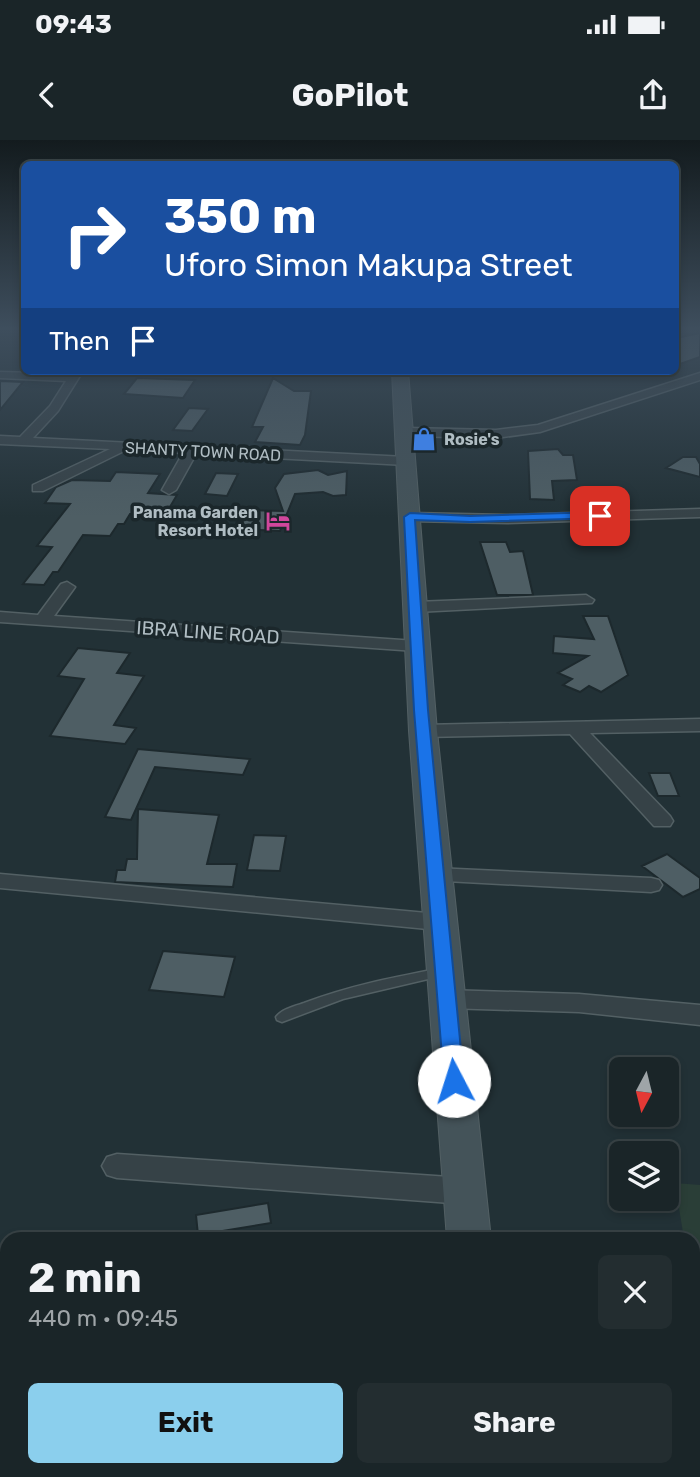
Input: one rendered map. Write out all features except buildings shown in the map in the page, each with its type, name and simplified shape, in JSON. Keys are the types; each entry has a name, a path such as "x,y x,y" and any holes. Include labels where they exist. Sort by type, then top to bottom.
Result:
{"main road":[{"path":"402,392 416,607 416,646 438,922 467,1232"}],"street":[{"path":"23,442 65,392"},
{"name":"SHANTY TOWN ROAD","path":"0,440 191,451 407,446 540,428 650,392"},
{"path":"37,488 125,447"},
{"path":"169,490 191,451"},
{"path":"410,517 494,519 700,513"},
{"path":"42,620 67,587"},
{"path":"416,607 586,600"},
{"name":"IBRA LINE ROAD","path":"0,617 416,646"},
{"path":"423,731 700,726"},
{"path":"575,728 662,821"},
{"path":"435,876 651,885"},
{"path":"0,881 438,922"},
{"path":"445,985 567,1002 700,1015"},
{"path":"117,1166 464,1191"}],"lane":[{"path":"282,1017 343,992 445,985"}],"green space":[{"path":"679,1183 700,1185 700,1232 683,1232"}],"place":[{"name":"Rosie's","path":"424,439"},
{"name":"Panama Garden Resort Hotel","path":"278,521"}],"route":[{"path":"454,1081 438,922 416,646 410,517 506,519 600,516"}]}
